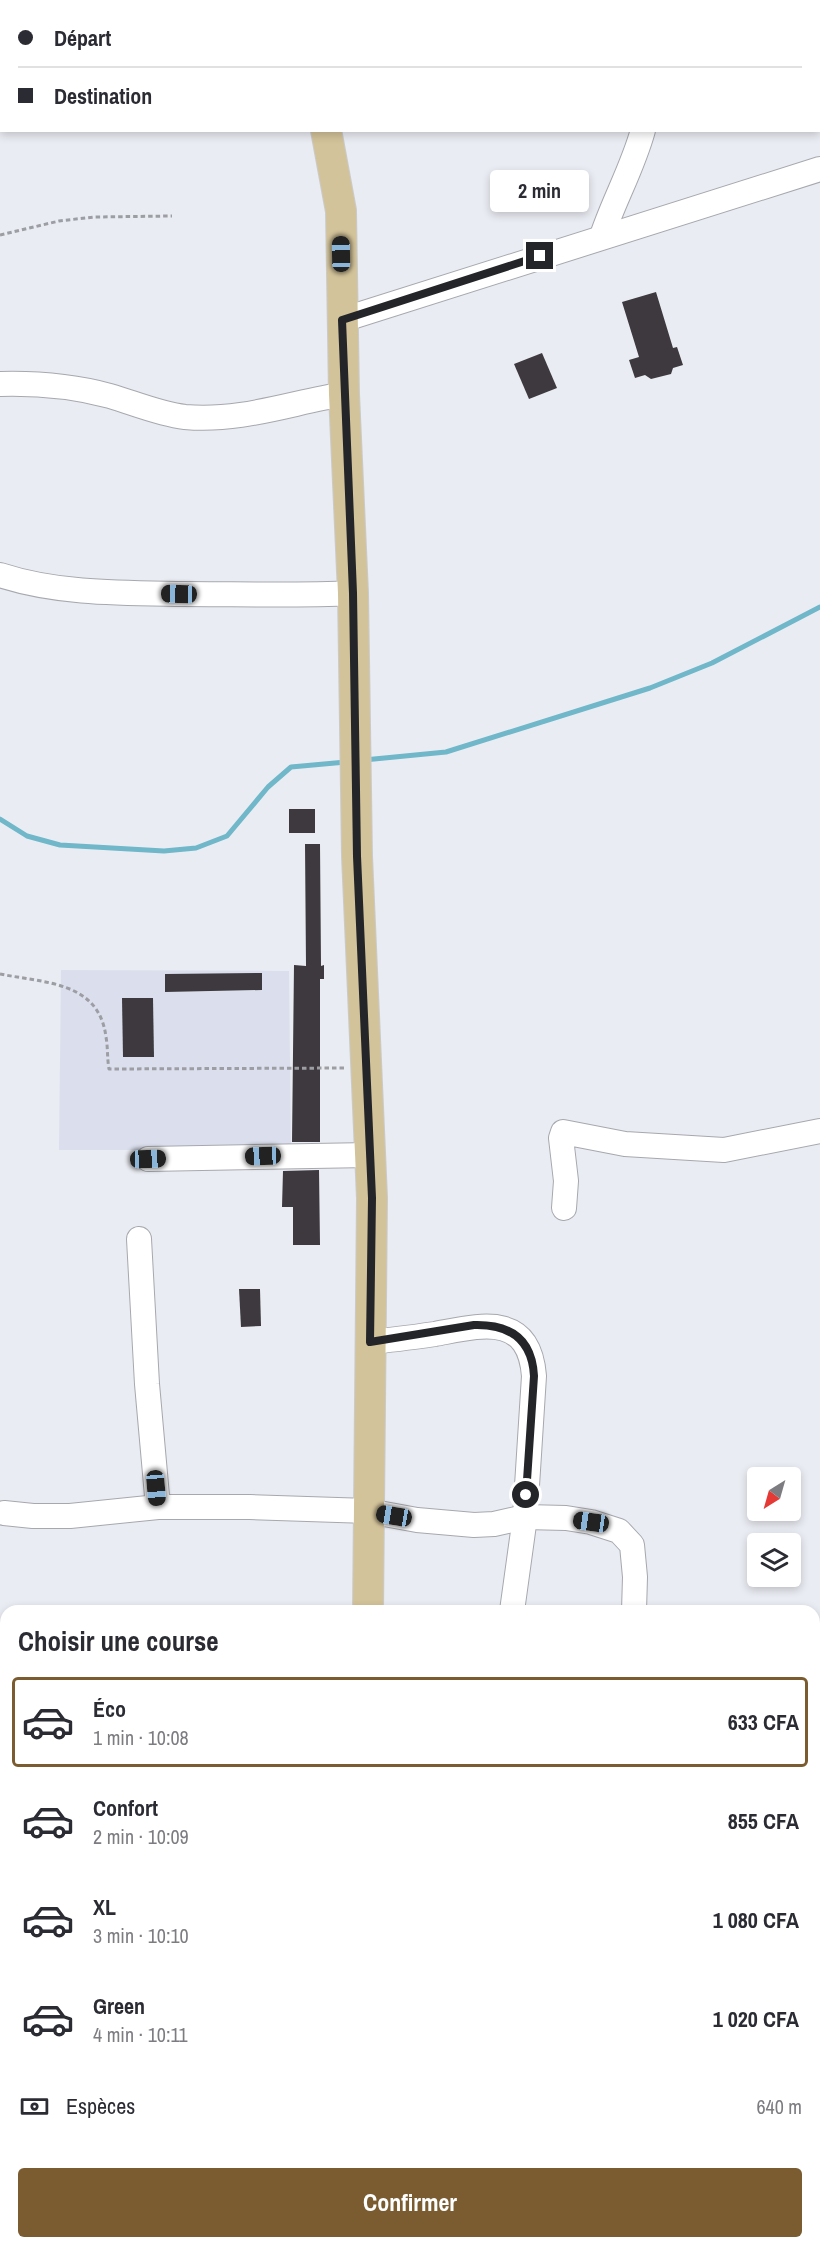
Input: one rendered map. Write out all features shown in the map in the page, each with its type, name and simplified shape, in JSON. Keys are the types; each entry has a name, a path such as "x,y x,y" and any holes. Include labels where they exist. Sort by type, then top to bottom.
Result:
{"main road":[{"path":"326,132 341,211 344,394 353,593 357,856 370,1155 368,1605"}],"street":[{"path":"602,236 613,205 633,163 642,132"},
{"path":"342,320 820,169"},
{"path":"0,384 75,387 183,417 219,419 252,415 344,394"},
{"path":"0,575 40,584 95,592 300,596 353,593"},
{"path":"564,1208 566,1181 561,1138 563,1132 625,1144 724,1150 820,1131"},
{"path":"148,1159 370,1155"},
{"path":"140,1239 145,1351 158,1507"},
{"path":"370,1342 426,1335 474,1325 491,1325 519,1337 528,1348 533,1361 534,1376 525,1517 513,1605"},
{"path":"4,1513 70,1516 158,1507 250,1507 368,1511 417,1520 474,1525 494,1524 525,1517 566,1518 610,1526 627,1538 632,1545 634,1557 634,1605"}],"path":[{"path":"0,235 59,221 94,217 172,216"},
{"path":"0,974 49,983 72,989 85,996 94,1005 99,1015 106,1037 109,1069 367,1068"}],"shaded area":[{"path":"61,970 289,971 291,1150 59,1150"}],"building":[{"path":"656,292 673,348 677,347 683,365 673,368 671,374 651,379 645,375 635,378 629,360 639,357 622,302"},
{"path":"542,353 557,388 529,399 514,364"},
{"path":"289,809 315,809 315,833 289,833"},
{"path":"305,844 320,844 321,966 324,965 324,979 320,979 320,1142 292,1142 294,965 306,966"},
{"path":"262,973 262,990 165,992 165,974"},
{"path":"122,998 153,998 154,1057 123,1057"},
{"path":"319,1170 320,1245 293,1245 293,1207 282,1207 283,1171"},
{"path":"239,1289 260,1289 261,1326 241,1327"}],"waterway":[{"path":"364,760 446,752 650,688 712,663 820,607"},
{"path":"0,819 27,836 60,845 164,851 196,848 227,836 268,787 291,767 346,762"}],"route":[{"path":"526,1495 534,1376 533,1361 528,1348 519,1337 505,1329 491,1325 474,1325 370,1342 372,1198 357,856 353,593 342,320 540,256"}]}
